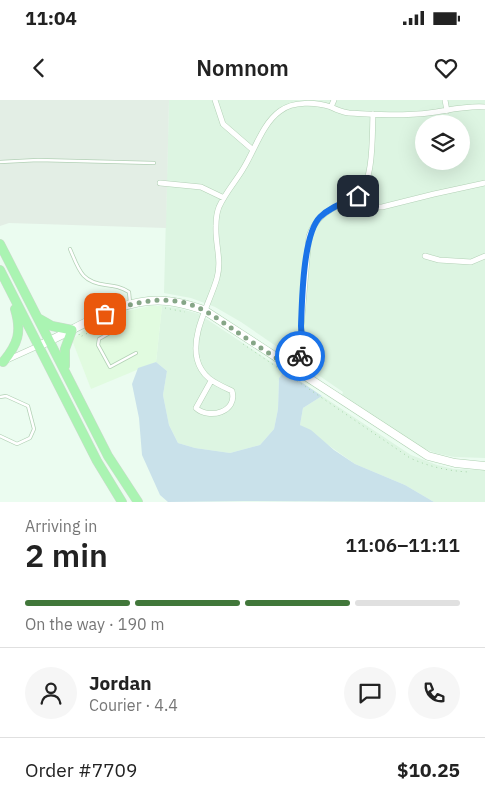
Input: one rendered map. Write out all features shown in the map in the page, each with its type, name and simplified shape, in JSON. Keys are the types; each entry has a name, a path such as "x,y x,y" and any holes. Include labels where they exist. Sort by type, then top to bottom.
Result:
{"highway":[{"path":"0,244 108,456 138,502"},
{"path":"0,270 97,461 122,502"},
{"path":"2,363 13,351 19,332 17,313 10,290"},
{"path":"38,318 52,326 74,328 64,356 64,364 69,379"}],"main road":[{"path":"38,346 74,328 116,314 130,304 166,300 184,303 204,310 428,456 455,463 485,466"}],"street":[{"path":"215,100 223,124 253,150"},
{"path":"331,107 334,100"},
{"path":"445,100 447,111"},
{"path":"211,381 196,408 205,413 214,413 228,408 234,398 232,391 211,381 200,367 196,346 204,310 219,268 216,226 219,208 238,178 269,121 280,110 311,103 331,107 340,112 373,114 417,114 485,107"},
{"path":"284,363 295,348 301,334 306,254 312,229 320,216 358,196 365,185 371,152 373,114"},
{"path":"160,183 201,187 224,198"},
{"path":"358,196 373,207 382,207 485,183"},
{"path":"424,256 439,260 471,262 485,256"},
{"path":"292,368 304,348 301,334"},
{"path":"2,363 38,346"}],"lane":[{"path":"0,162 38,160 154,163"},
{"path":"70,249 78,269 86,279 95,283 121,287 129,292 130,304"},
{"path":"116,314 115,330 99,339 98,345 110,367 136,353"},
{"path":"0,398 6,396 28,406 34,428 30,438 17,444 0,436"}],"path":[{"path":"159,308 190,313"},
{"path":"74,328 80,337 116,314"},
{"path":"242,344 410,458 443,470 473,472"}],"shaded area":[{"path":"0,100 169,100 166,228 9,223 0,226"},
{"path":"169,100 485,100 485,458 454,457 435,453 418,446 342,395 343,392 241,322 215,307 191,298 164,293"},
{"path":"150,306 162,306 156,362 91,389 72,340 83,331 123,312"},
{"path":"162,306 199,314 285,371 279,378 278,409 274,429 260,445 230,453 195,448 178,443 169,425 163,395 167,371 156,362"},
{"path":"156,362 167,371 163,395 169,425 178,443 195,448 230,453 260,445 274,429 278,409 279,378 285,371 322,396 303,408 300,425 311,430 334,450 355,464 405,485 434,502 168,502 160,495 142,455 139,418 132,384 138,368"},
{"path":"322,396 411,455 454,469 485,470 485,502 434,502 405,485 355,464 300,425 303,408"}],"way so far":[{"path":"105,314 130,304 146,301 166,300 184,303 204,310 292,368 300,356"}],"route":[{"path":"300,356 304,348 301,328 309,236 320,216 358,196"}]}
